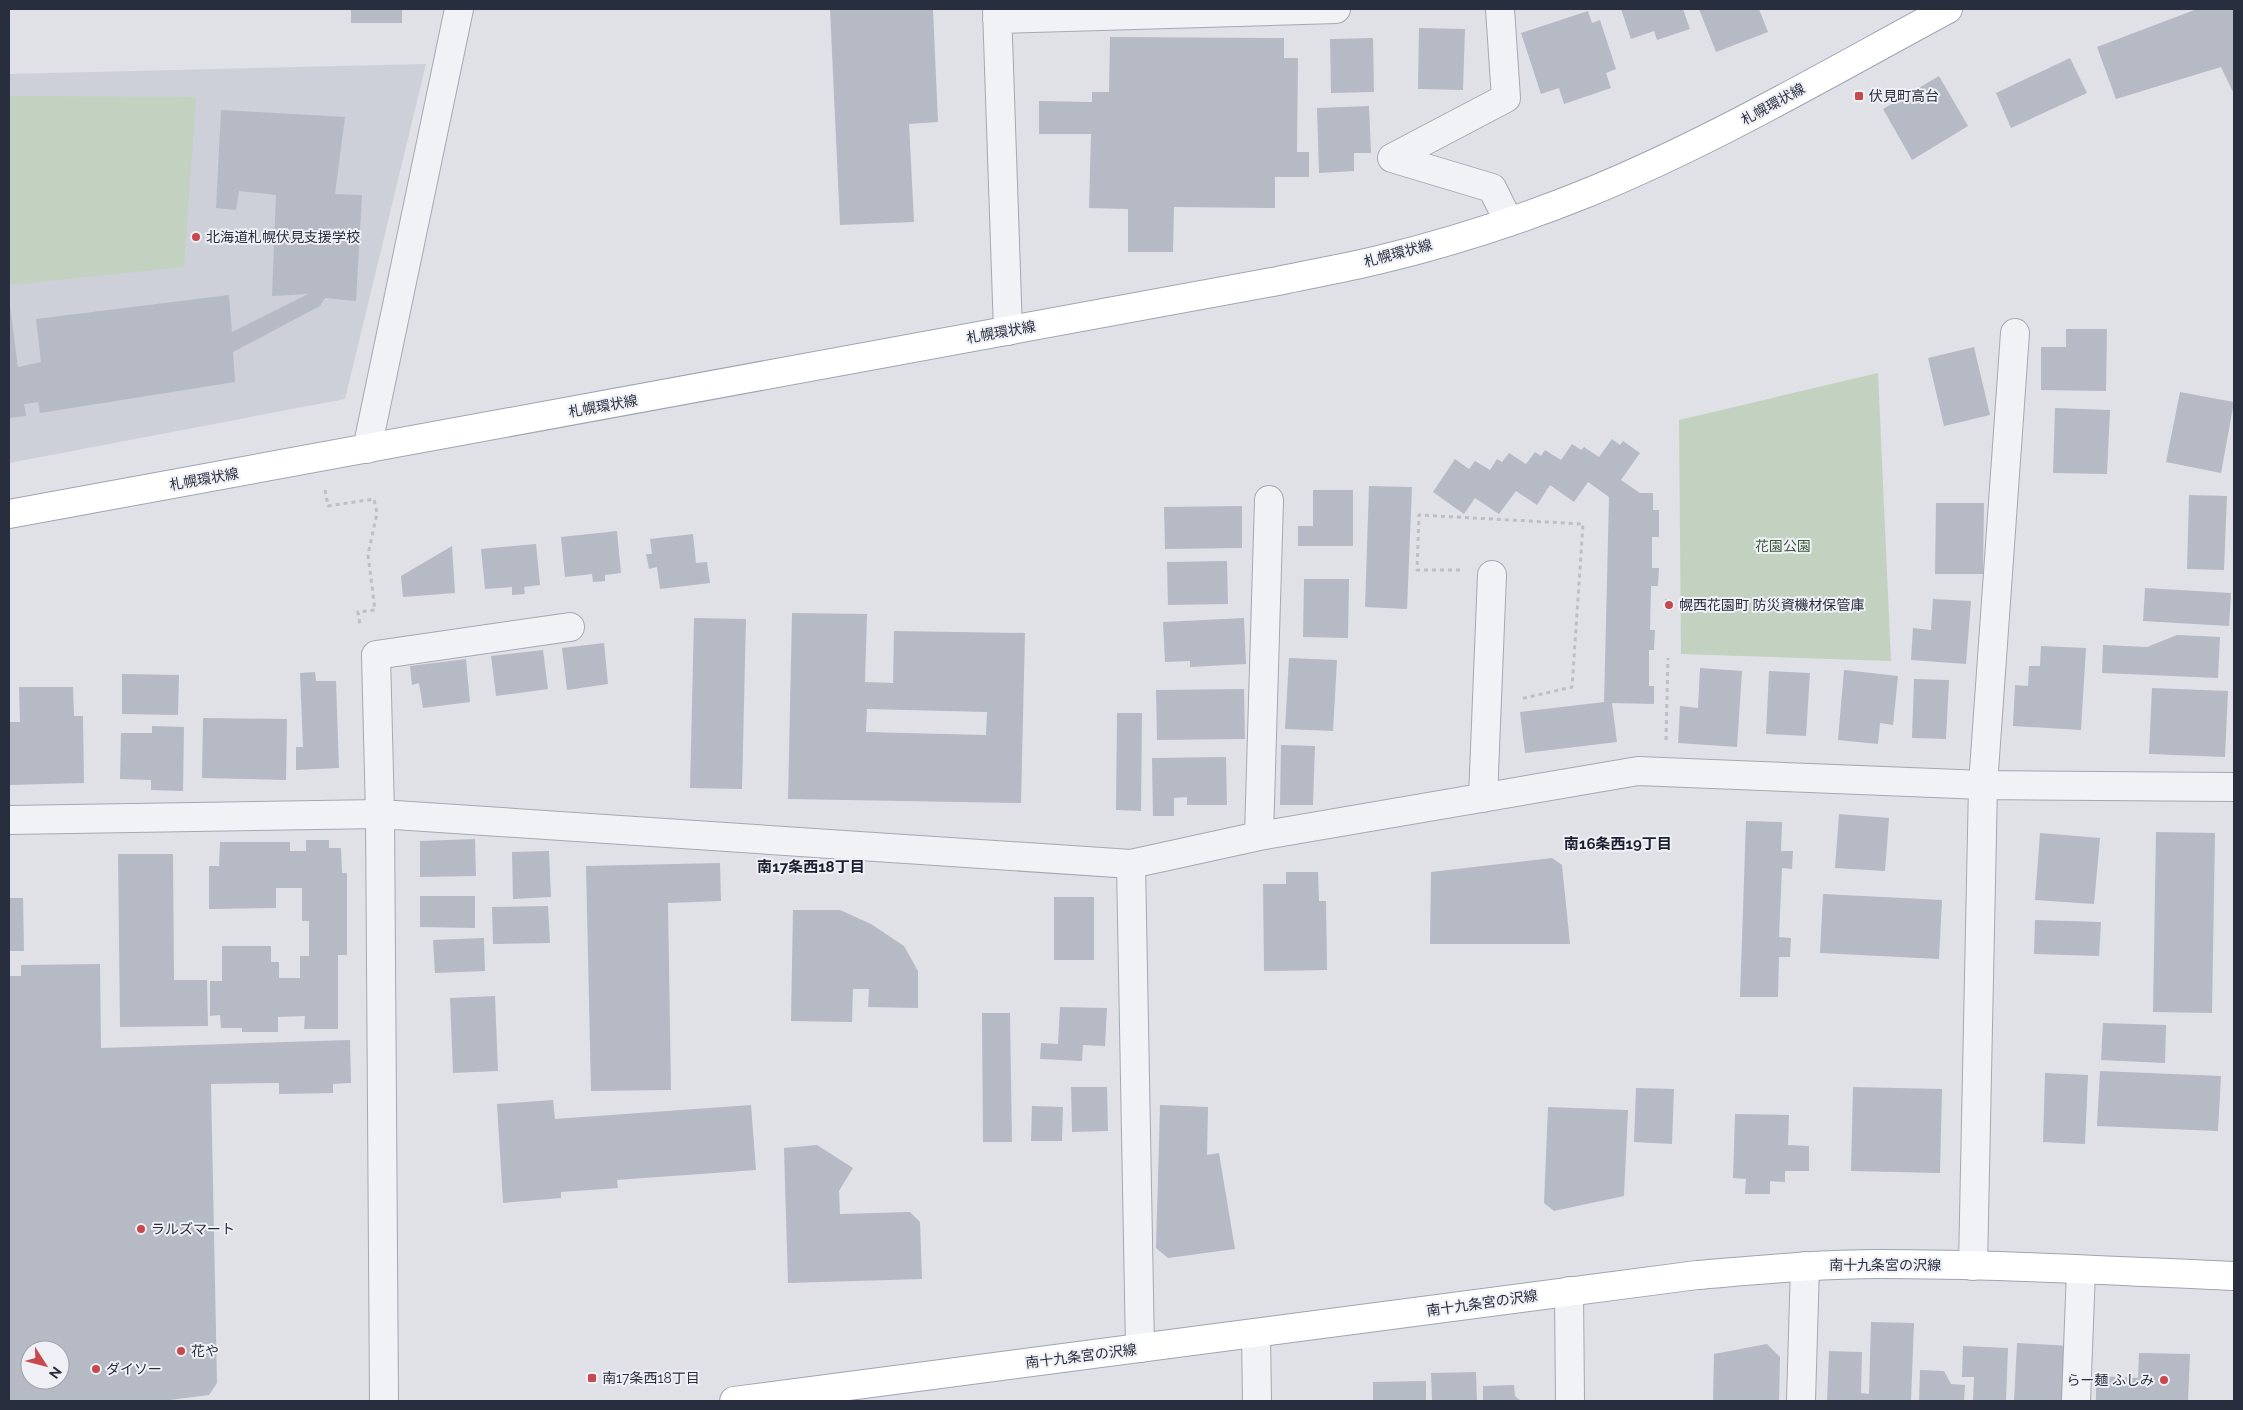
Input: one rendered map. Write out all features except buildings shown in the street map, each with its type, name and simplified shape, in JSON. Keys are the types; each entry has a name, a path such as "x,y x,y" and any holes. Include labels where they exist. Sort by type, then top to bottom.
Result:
{"main road":[{"name":"札幌環状線","path":"9,514 1268,283 1378,260 1509,222 1587,193 1719,133 1915,17 1948,9"},
{"name":"南十九条宮の沢線","path":"734,1401 813,1396 1140,1348 1569,1291 1697,1275 1805,1266 1878,1264 1973,1266 2234,1276"}],"street":[{"path":"367,449 459,9"},
{"path":"1008,331 997,14 1336,9"},
{"path":"1500,9 1506,98 1392,158 1492,188 1509,222"},
{"path":"1973,1266 1983,785 2015,334"},
{"path":"1259,836 1269,500"},
{"path":"1483,798 1492,575"},
{"path":"384,1401 380,814 376,655 570,627"},
{"path":"9,820 380,814 1131,864 1259,836 1638,771 1983,785 2234,787"},
{"path":"1131,864 1140,1348"},
{"path":"1801,1401 1805,1266"},
{"path":"2076,1401 2081,1270"},
{"path":"1569,1291 1570,1401"},
{"path":"1256,1333 1257,1401"}],"path":[{"path":"325,490 328,506 374,499 377,513 368,555 375,610 358,612 360,626"},
{"path":"1666,743 1668,658"}],"shaded area":[{"name":"北海道札幌伏見支援学校","path":"426,64 345,399 9,463 9,74"}],"green space":[{"path":"9,96 196,97 184,267 9,285"},
{"name":"花園公園","path":"1878,373 1891,661 1681,654 1679,420"}],"place":[{"name":"伏見町高台","path":"1859,96"},
{"name":"北海道札幌伏見支援学校","path":"196,237"},
{"name":"幌西花園町 防災資機材保管庫","path":"1669,605"},
{"name":"ラルズマート","path":"141,1229"},
{"name":"花や","path":"181,1351"},
{"name":"ダイソー","path":"96,1369"},
{"name":"南17条西18丁目","path":"592,1378"},
{"name":"らー麺 ふしみ","path":"2164,1380"}],"district":[{"name":"南16条西19丁目","path":"1618,844"},
{"name":"南17条西18丁目","path":"811,867"}]}
